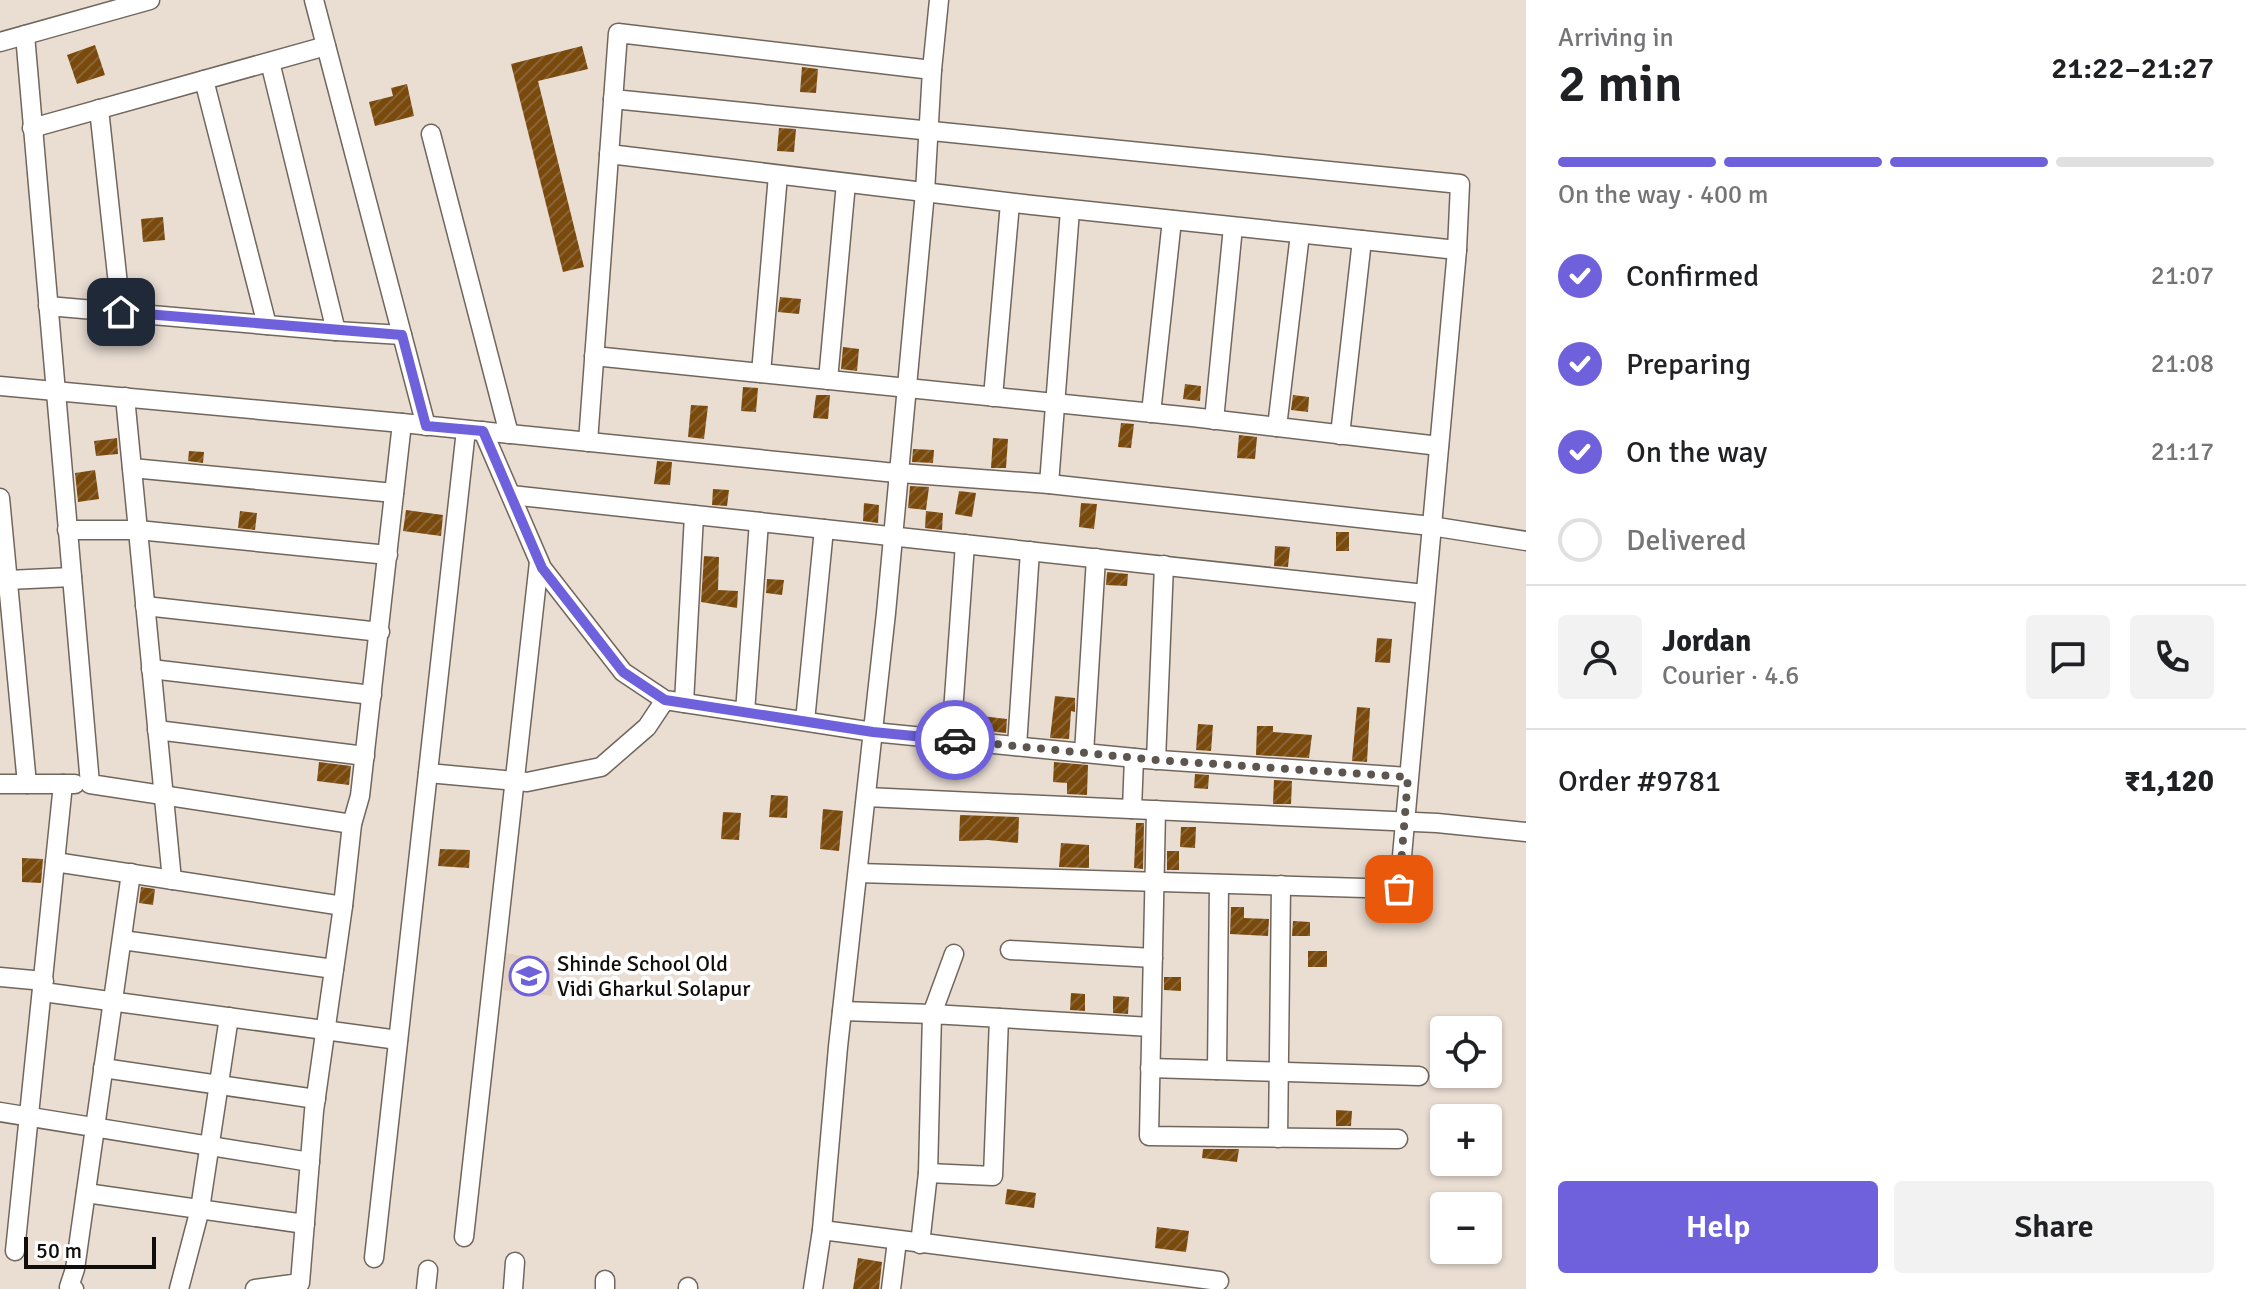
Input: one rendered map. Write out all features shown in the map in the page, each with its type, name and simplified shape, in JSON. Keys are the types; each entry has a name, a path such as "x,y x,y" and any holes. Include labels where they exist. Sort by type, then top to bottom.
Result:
{"street":[{"path":"0,42 150,0"},
{"path":"314,0 426,426"},
{"path":"813,1289 822,1230 893,536 925,192 927,131 939,0"},
{"path":"588,442 618,33 932,70"},
{"path":"25,35 90,784"},
{"path":"32,128 326,46"},
{"path":"270,62 336,331"},
{"path":"204,80 267,325"},
{"path":"613,99 1460,184 1457,250 1399,889 858,873"},
{"path":"99,109 121,312"},
{"path":"431,134 509,434"},
{"path":"609,154 1070,210 1457,250"},
{"path":"761,373 778,175"},
{"path":"828,380 846,183"},
{"path":"993,397 1010,203"},
{"path":"1049,484 1070,210"},
{"path":"1151,413 1172,220"},
{"path":"1214,420 1233,227"},
{"path":"1277,427 1300,234"},
{"path":"1340,435 1362,240"},
{"path":"48,306 402,335"},
{"path":"594,356 1439,446"},
{"path":"0,386 899,473 1049,484 1431,526 1526,541"},
{"path":"125,397 172,880"},
{"path":"255,1289 300,1283 316,1099 352,824 360,796 402,423"},
{"path":"474,430 511,495 539,562 623,672 674,701 873,732 1156,760 1408,777"},
{"path":"374,1258 428,773 474,430"},
{"path":"132,468 394,493"},
{"path":"511,495 1425,594"},
{"path":"0,498 5,590 27,784"},
{"path":"428,773 527,782 601,767 674,701 694,515"},
{"path":"745,712 759,522"},
{"path":"805,721 824,529"},
{"path":"67,530 138,530 388,555"},
{"path":"951,740 965,544"},
{"path":"1017,746 1030,551"},
{"path":"1084,753 1096,558"},
{"path":"464,1237 539,562"},
{"path":"1156,760 1164,565"},
{"path":"5,590 72,577"},
{"path":"145,606 380,632"},
{"path":"151,669 372,695"},
{"path":"157,730 365,756"},
{"path":"1132,809 1134,758"},
{"path":"0,784 90,784 352,824"},
{"path":"15,1251 63,784"},
{"path":"866,797 1405,822 1526,832"},
{"path":"1156,810 1149,1136 1398,1139"},
{"path":"55,862 343,906"},
{"path":"74,1289 69,1287 75,1269 131,873"},
{"path":"1217,1070 1219,884"},
{"path":"1278,1138 1281,885"},
{"path":"122,940 334,969"},
{"path":"1010,950 1153,958"},
{"path":"920,1244 928,1173 932,1014 954,954"},
{"path":"0,977 113,1001 398,1040"},
{"path":"842,1011 1151,1027"},
{"path":"179,1289 200,1209 229,1017"},
{"path":"928,1173 993,1176 999,1018"},
{"path":"103,1068 316,1099"},
{"path":"1150,1068 1419,1076"},
{"path":"0,1112 310,1162"},
{"path":"86,1193 305,1224"},
{"path":"822,1230 1147,1280 1219,1281"},
{"path":"891,1289 897,1241"},
{"path":"513,1289 515,1262"}],"shaded area":[{"name":"Shinde School Old Vidi Gharkul Solapur","path":"506,953 554,962 552,996 503,990"}],"building":[{"path":"95,45 105,75 77,84 67,55"},
{"path":"582,46 588,69 538,81 584,267 563,272 511,64"},
{"path":"802,67 818,69 816,93 800,92"},
{"path":"407,84 414,116 375,126 369,102 393,96 391,88"},
{"path":"779,128 796,129 794,152 777,151"},
{"path":"163,217 165,240 143,242 141,219"},
{"path":"780,297 801,299 799,314 778,312"},
{"path":"843,347 859,349 857,371 841,369"},
{"path":"1185,384 1201,386 1200,401 1183,399"},
{"path":"743,387 758,388 756,412 741,411"},
{"path":"816,395 830,395 828,419 813,418"},
{"path":"1293,395 1309,397 1308,412 1291,410"},
{"path":"691,405 708,406 704,439 688,437"},
{"path":"1121,423 1134,424 1131,448 1118,447"},
{"path":"1239,435 1257,437 1255,459 1237,458"},
{"path":"117,438 118,454 96,456 94,441"},
{"path":"993,438 1008,439 1006,468 991,468"},
{"path":"913,449 934,450 933,463 912,462"},
{"path":"189,451 204,452 203,463 188,461"},
{"path":"657,461 672,462 670,485 654,484"},
{"path":"95,470 99,499 78,502 75,473"},
{"path":"910,486 929,487 926,510 908,508"},
{"path":"713,489 729,490 727,506 712,505"},
{"path":"959,491 976,493 972,517 955,514"},
{"path":"864,503 879,505 878,523 863,521"},
{"path":"1081,503 1097,504 1094,529 1079,527"},
{"path":"406,510 443,515 441,536 403,531"},
{"path":"240,511 257,513 255,530 238,528"},
{"path":"926,511 943,513 942,530 925,528"},
{"path":"1336,532 1349,532 1349,551 1336,551"},
{"path":"1275,546 1290,547 1288,567 1274,566"},
{"path":"704,556 719,557 718,590 738,591 737,608 701,602"},
{"path":"1107,572 1128,574 1127,586 1106,585"},
{"path":"767,579 784,580 782,595 766,593"},
{"path":"1377,638 1392,639 1390,663 1375,662"},
{"path":"1055,696 1075,698 1069,739 1050,738"},
{"path":"1357,707 1370,708 1367,762 1352,761"},
{"path":"981,716 1007,719 1006,733 979,730"},
{"path":"1198,724 1213,725 1211,751 1196,750"},
{"path":"1257,726 1273,726 1273,732 1312,735 1309,758 1256,755"},
{"path":"319,762 351,766 349,785 317,781"},
{"path":"1054,762 1088,765 1087,795 1067,794 1067,783 1053,782"},
{"path":"1195,774 1209,775 1208,789 1194,788"},
{"path":"1274,780 1292,781 1291,804 1273,804"},
{"path":"771,795 788,796 787,818 769,817"},
{"path":"823,809 843,811 839,851 820,849"},
{"path":"723,812 741,813 739,840 721,839"},
{"path":"960,815 1019,817 1018,843 959,841"},
{"path":"1136,823 1144,823 1143,869 1134,868"},
{"path":"1181,827 1196,827 1195,848 1180,847"},
{"path":"1061,843 1089,845 1089,868 1059,867"},
{"path":"440,849 470,850 469,868 438,866"},
{"path":"1167,851 1179,851 1179,870 1167,870"},
{"path":"22,858 43,859 41,883 22,882"},
{"path":"141,887 155,889 153,905 139,903"},
{"path":"1231,907 1244,907 1244,918 1269,919 1268,936 1230,934"},
{"path":"1293,921 1310,922 1310,936 1292,936"},
{"path":"1308,951 1327,951 1327,967 1308,967"},
{"path":"1164,977 1181,977 1181,991 1164,990"},
{"path":"1071,993 1085,994 1085,1011 1070,1010"},
{"path":"1113,996 1129,997 1128,1014 1113,1013"},
{"path":"1336,1110 1352,1111 1351,1126 1336,1126"},
{"path":"1203,1149 1239,1149 1237,1162 1202,1158"},
{"path":"1007,1189 1036,1193 1034,1208 1005,1204"},
{"path":"1157,1227 1189,1231 1186,1252 1155,1248"},
{"path":"858,1258 882,1262 879,1289 853,1289"}],"way so far":[{"path":"955,740 1156,760 1408,777 1399,889"}],"place":[{"name":"Shinde School Old Vidi Gharkul Solapur","path":"529,976"}],"route":[{"path":"121,312 402,335 426,426 483,431 542,568 623,672 665,700 873,732 955,740"}]}
